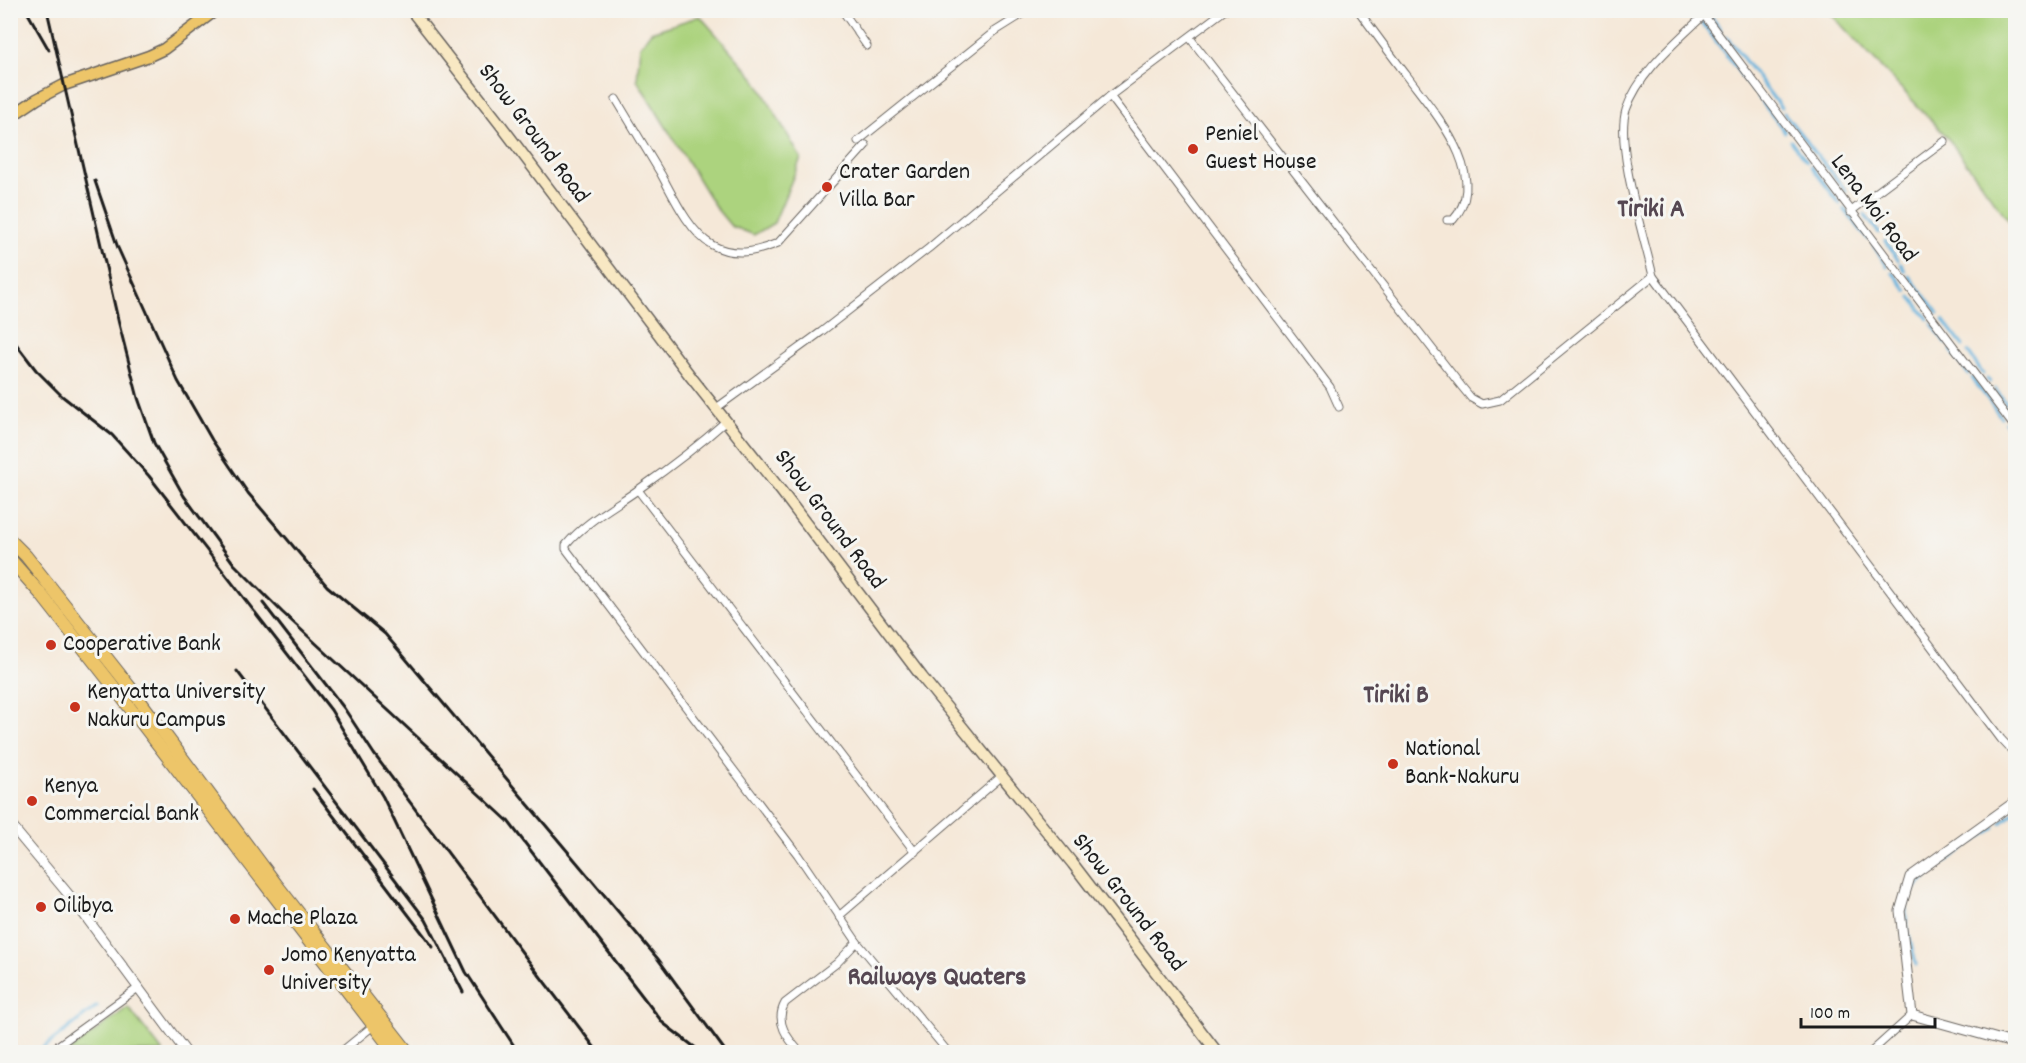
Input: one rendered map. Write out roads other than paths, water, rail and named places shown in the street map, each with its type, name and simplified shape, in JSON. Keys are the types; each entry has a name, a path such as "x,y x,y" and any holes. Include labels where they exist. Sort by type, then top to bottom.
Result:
{"highway":[{"path":"10,540 26,556 129,686 276,884 408,1053"},
{"path":"10,559 40,593 123,699 394,1053"}],"main road":[{"path":"10,117 58,88 164,49 216,10"},
{"name":"Show Ground Road","path":"411,10 487,106 715,409 783,492 922,677 1073,864 1217,1053"}],"street":[{"path":"843,10 867,46"},
{"path":"858,141 994,32 1029,10"},
{"path":"715,409 821,332 929,248 1110,96 1225,10"},
{"path":"1358,10 1439,118 1456,147 1466,184 1459,214 1453,220 1447,220"},
{"path":"1702,13 1641,82 1627,109 1623,129 1632,189 1653,276 1994,730 2016,755"},
{"name":"Lena Moi Road","path":"1702,13 2016,429"},
{"path":"1190,38 1462,387 1471,398 1482,404 1500,400 1653,276"},
{"path":"1110,96 1330,387 1340,407"},
{"path":"616,99 684,214 710,244 724,250 741,253 760,250 778,243 866,145"},
{"path":"1850,212 1945,141"},
{"path":"726,421 703,442 592,521 566,545 568,552 798,855 857,942 948,1053"},
{"path":"638,490 915,852"},
{"path":"839,916 1002,776"},
{"path":"1912,1015 1900,911 1910,877 2016,801"},
{"path":"10,824 74,901 186,1053"},
{"path":"800,1053 784,1032 781,1021 785,1003 837,963 857,942"},
{"path":"49,1053 138,988"},
{"path":"1912,1015 2016,1044"},
{"path":"1871,1053 1912,1015"},
{"path":"341,1053 373,1026"}],"waterway":[{"path":"1707,10 1721,30"},
{"path":"1701,21 1753,91"},
{"path":"1727,37 1781,108"},
{"path":"1758,97 1785,132"},
{"path":"1784,113 1846,191"},
{"path":"1791,141 1807,161"},
{"path":"1811,166 1840,204"},
{"path":"1844,209 1868,239"},
{"path":"1864,214 1879,233"},
{"path":"1885,241 1898,260"},
{"path":"1873,245 1887,266"},
{"path":"1901,264 1905,271"},
{"path":"1892,272 1907,291"},
{"path":"1909,276 1938,313"},
{"path":"1911,297 1928,319"},
{"path":"1943,320 1963,346"},
{"path":"1932,324 1946,344"},
{"path":"1951,350 1968,374"},
{"path":"1968,352 1983,374"},
{"path":"1972,378 2001,417"},
{"path":"1987,379 1990,382"},
{"path":"1995,389 2016,416"},
{"path":"2005,422 2008,426"},
{"path":"2012,432 2016,436"},
{"path":"2001,823 2016,811"},
{"path":"1916,965 1906,917 1907,901 1911,893 1946,861 1995,828"},
{"path":"38,1052 97,1006"}],"railway":[{"path":"26,10 49,50"},
{"path":"47,10 138,398 154,443 184,496 234,564 282,612 508,821 663,1023 701,1052"},
{"path":"95,181 118,248 178,381 212,440 248,493 327,586 385,634 658,959 726,1052"},
{"path":"10,336 36,370 62,396 112,435 149,476 331,710 383,797 466,972 518,1052"},
{"path":"263,603 344,708 374,754 598,1052"},
{"path":"237,671 426,920 463,992"},
{"path":"313,789 433,947"}],"place":[{"name":"Peniel Guest House","path":"1193,149"},
{"name":"Crater Garden Villa Bar","path":"827,187"},
{"name":"Cooperative Bank","path":"51,645"},
{"name":"Kenyatta University Nakuru Campus","path":"75,707"},
{"name":"National Bank-Nakuru","path":"1393,764"},
{"name":"Kenya Commercial Bank","path":"32,801"},
{"name":"Oilibya","path":"41,907"},
{"name":"Mache Plaza","path":"235,919"},
{"name":"Jomo Kenyatta University","path":"269,970"}],"district":[{"name":"Tiriki A","path":"1651,210"},
{"name":"Tiriki B","path":"1396,696"},
{"name":"Railways Quaters","path":"937,978"}]}
